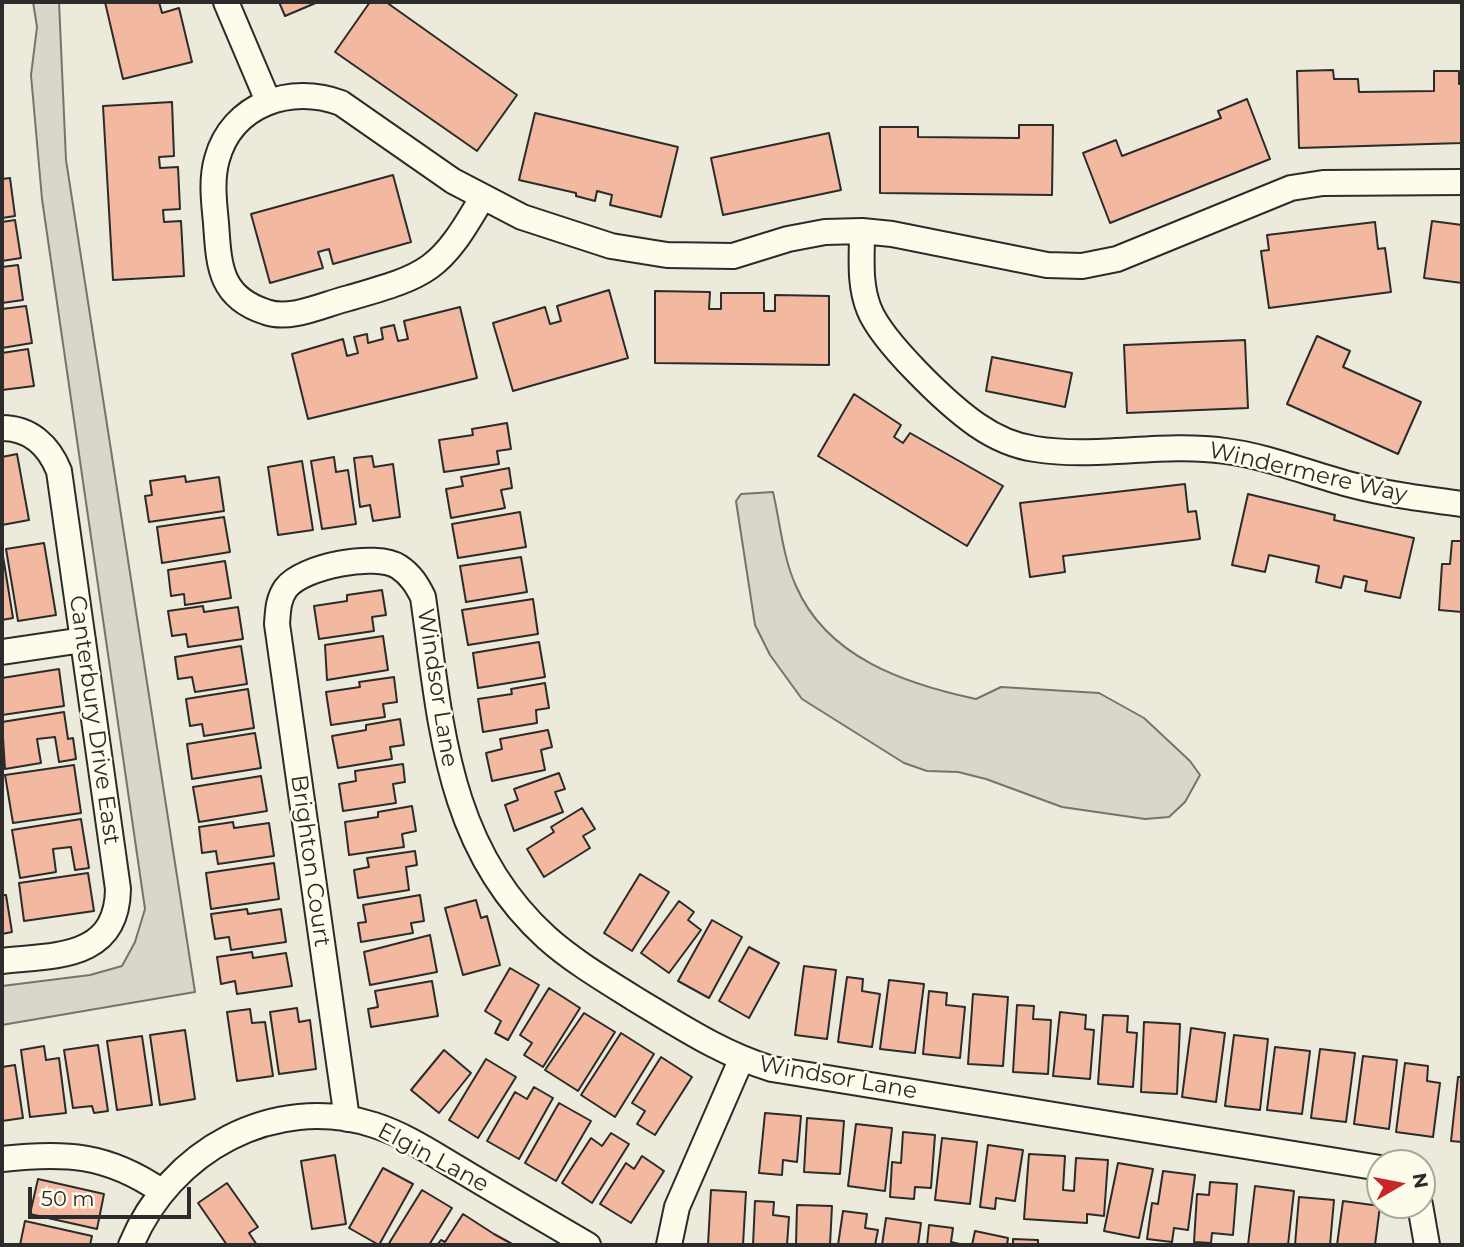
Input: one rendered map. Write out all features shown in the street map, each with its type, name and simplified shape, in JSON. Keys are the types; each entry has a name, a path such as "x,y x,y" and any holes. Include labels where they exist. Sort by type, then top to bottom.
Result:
{"street":[{"path":"226,2 268,102"},
{"path":"482,198 456,243 430,268 415,277 297,312 267,313 241,301 223,277 219,262 214,183 217,159 230,131 241,119 268,102 310,95 341,103 482,198 522,217 575,236 667,255 733,256 788,239 825,232 862,231 892,233 1047,265 1082,266 1117,259 1291,188 1323,183 1462,182"},
{"name":"Windermere Way","path":"862,231 861,280 870,312 878,327 895,349 962,413 989,433 1016,445 1049,451 1209,448 1351,485 1462,504"},
{"name":"Canterbury Drive East","path":"2,428 33,436 53,457 59,471 118,904 106,931 83,949 2,961"},
{"name":"Windsor Lane","path":"278,604 295,578 309,570 384,561 398,567 416,582 422,597 445,749 455,793 469,831 490,871 527,918 584,967 706,1042 741,1060 772,1069 1366,1166"},
{"name":"Brighton Court","path":"278,604 277,624 347,1119"},
{"path":"2,652 83,640"},
{"path":"669,1245 677,1207 741,1060"},
{"name":"Elgin Lane","path":"131,1245 161,1191 197,1156 253,1127 284,1119 315,1116 347,1119 403,1137 588,1245"},
{"path":"2,1159 35,1155 88,1157 123,1168 161,1191"},
{"path":"1422,1219 1427,1245"}],"shaded area":[{"path":"2,2 1462,2 1462,1245 2,1245"},
{"path":"33,2 59,2 66,160 195,992 2,1025 2,986 90,975 122,966 135,942 145,909 42,199 31,75 37,27"},
{"path":"773,492 785,552 796,586 810,611 827,632 848,649 896,676 976,699 1001,687 1099,693 1144,718 1190,761 1200,775 1185,802 1169,817 1145,819 1062,807 986,779 958,772 927,771 904,763 802,699 770,655 755,625 736,501 741,494"}],"building":[{"path":"105,2 159,2 162,13 179,8 192,62 123,79"},
{"path":"279,2 318,2 285,16"},
{"path":"370,2 386,2 517,95 477,151 335,52"},
{"path":"1333,70 1334,79 1358,79 1359,92 1434,91 1434,71 1459,71 1459,84 1462,84 1462,143 1299,148 1297,71"},
{"path":"1247,99 1270,159 1110,223 1083,153 1116,140 1122,156 1221,118 1218,111"},
{"path":"172,102 174,156 159,157 160,168 178,167 180,209 163,210 164,222 181,221 184,276 113,280 103,106"},
{"path":"535,113 678,147 661,217 610,205 612,195 597,191 595,201 576,196 576,193 519,180"},
{"path":"1019,125 1053,125 1052,195 880,193 880,127 918,127 918,137 1019,138"},
{"path":"829,133 841,190 723,215 711,158"},
{"path":"393,175 411,242 333,264 329,249 318,252 323,268 270,283 251,214"},
{"path":"10,178 15,216 2,218 2,179"},
{"path":"15,220 21,258 2,261 2,222"},
{"path":"1432,221 1462,225 1462,283 1424,278"},
{"path":"1375,222 1378,249 1385,248 1391,292 1269,308 1261,251 1269,250 1267,235"},
{"path":"18,265 23,300 2,303 2,267"},
{"path":"609,290 628,358 513,391 493,323 545,307 550,324 561,321 557,306"},
{"path":"655,291 710,292 709,309 721,309 721,293 764,293 764,311 775,311 775,295 829,296 829,365 655,363"},
{"path":"26,306 32,343 2,348 2,309"},
{"path":"460,307 477,378 308,419 292,354 343,339 347,356 358,353 354,337 367,334 368,343 383,339 381,328 394,325 398,341 408,339 404,321"},
{"path":"1317,336 1350,351 1343,367 1421,402 1398,454 1287,404"},
{"path":"1245,340 1248,408 1127,413 1124,345"},
{"path":"28,349 34,386 2,390 2,353"},
{"path":"992,357 1072,373 1065,407 986,391"},
{"path":"854,394 901,425 894,437 903,443 910,433 1003,486 967,546 818,456"},
{"path":"507,423 511,449 497,451 499,464 444,472 439,440 473,435 472,429"},
{"path":"17,454 29,520 2,525 2,457"},
{"path":"372,456 374,467 393,464 400,517 373,521 370,505 360,507 354,458"},
{"path":"334,457 336,472 348,470 356,524 322,529 311,461"},
{"path":"302,461 313,530 278,535 268,467"},
{"path":"509,468 512,488 501,490 505,508 451,518 446,489 463,486 461,477"},
{"path":"185,476 186,482 219,477 224,511 149,522 145,496 152,495 150,481"},
{"path":"1185,484 1188,512 1196,511 1200,539 1063,556 1065,572 1030,577 1020,503"},
{"path":"1248,494 1335,515 1334,520 1414,538 1400,598 1365,591 1367,581 1344,576 1341,588 1316,582 1319,566 1269,555 1265,572 1232,565"},
{"path":"520,512 526,547 458,558 452,524"},
{"path":"224,517 230,552 162,563 157,527"},
{"path":"1452,541 1462,541 1462,612 1439,610 1442,564 1450,564"},
{"path":"44,543 56,615 18,621 6,549"},
{"path":"2,550 13,618 2,620"},
{"path":"521,557 527,592 466,602 460,566"},
{"path":"225,561 231,598 185,605 184,594 171,596 168,570"},
{"path":"382,590 386,615 372,617 374,631 319,639 314,606 347,601 347,595"},
{"path":"533,599 538,634 468,645 462,610"},
{"path":"203,606 204,612 238,607 243,639 188,647 186,634 172,636 168,611"},
{"path":"383,636 388,670 327,680 325,645"},
{"path":"539,642 545,677 478,688 473,653"},
{"path":"241,646 247,684 195,692 192,677 178,679 175,657"},
{"path":"59,669 64,706 2,715 2,678"},
{"path":"394,677 397,702 383,704 385,717 331,725 326,692 360,687 359,682"},
{"path":"545,683 549,708 536,710 537,723 483,732 478,699 512,694 511,689"},
{"path":"248,689 254,728 204,736 202,724 190,726 186,699"},
{"path":"64,712 68,739 73,738 76,759 59,762 55,737 37,739 41,763 5,769 2,722"},
{"path":"400,719 404,745 390,747 392,759 338,768 332,736 366,730 366,725"},
{"path":"548,730 552,747 541,750 545,770 492,781 486,753 502,749 500,739"},
{"path":"255,733 261,768 192,779 187,744"},
{"path":"403,764 405,782 393,784 396,803 343,811 339,784 356,781 355,771"},
{"path":"74,765 81,813 13,823 5,775"},
{"path":"559,773 565,789 555,792 563,812 514,831 505,805 518,800 514,789"},
{"path":"261,776 267,811 199,822 193,787"},
{"path":"412,806 416,831 402,834 404,847 349,855 345,822 378,817 378,812"},
{"path":"582,808 595,829 583,836 590,848 544,877 527,849 554,832 551,827"},
{"path":"81,819 89,868 75,870 71,847 53,849 56,872 20,878 12,830"},
{"path":"233,822 234,828 269,823 274,856 218,864 216,851 202,853 199,827"},
{"path":"415,851 417,865 406,867 409,890 358,898 354,870 369,867 367,858"},
{"path":"274,863 279,899 211,909 206,873"},
{"path":"88,873 94,911 24,921 19,883"},
{"path":"640,874 669,892 632,951 604,933"},
{"path":"2,895 6,895 12,932 2,934"},
{"path":"420,895 424,921 411,923 413,933 361,942 358,923 366,922 363,905"},
{"path":"476,900 481,918 487,916 500,965 463,975 445,908"},
{"path":"679,901 694,912 688,920 701,930 669,973 641,953"},
{"path":"247,909 248,914 281,909 286,942 231,950 229,937 215,939 211,914"},
{"path":"712,920 742,937 709,998 678,981"},
{"path":"430,935 437,972 370,985 364,952"},
{"path":"749,947 779,963 749,1018 719,1001"},
{"path":"252,952 253,958 286,953 292,986 237,994 235,981 221,984 217,957"},
{"path":"804,966 836,970 827,1039 795,1035"},
{"path":"510,968 539,985 508,1040 495,1033 501,1021 485,1011"},
{"path":"847,977 863,979 862,991 880,994 872,1047 838,1042"},
{"path":"889,980 924,984 915,1053 880,1049"},
{"path":"432,981 438,1016 371,1027 368,1009 378,1007 375,991"},
{"path":"549,988 580,1008 543,1067 524,1055 532,1043 520,1035"},
{"path":"929,991 947,993 946,1005 965,1007 960,1058 923,1054"},
{"path":"973,994 1008,997 1003,1066 968,1064"},
{"path":"1017,1005 1034,1006 1033,1019 1051,1020 1048,1074 1013,1072"},
{"path":"297,1008 299,1022 310,1020 316,1069 279,1074 270,1012"},
{"path":"250,1009 252,1023 265,1022 273,1076 237,1081 227,1012"},
{"path":"1060,1012 1086,1015 1085,1029 1094,1030 1090,1079 1053,1076"},
{"path":"584,1013 615,1032 578,1091 545,1070"},
{"path":"1103,1015 1128,1016 1127,1032 1137,1033 1133,1087 1098,1084"},
{"path":"1144,1022 1180,1024 1177,1094 1141,1092"},
{"path":"1191,1028 1225,1033 1216,1102 1182,1097"},
{"path":"185,1030 195,1099 160,1105 150,1035"},
{"path":"621,1033 654,1054 615,1117 581,1095"},
{"path":"1234,1035 1268,1039 1260,1110 1225,1106"},
{"path":"142,1036 152,1105 117,1110 107,1041"},
{"path":"98,1045 108,1111 94,1113 92,1106 73,1108 64,1050"},
{"path":"44,1046 46,1060 59,1058 66,1113 30,1117 21,1050"},
{"path":"1275,1047 1310,1051 1302,1114 1267,1110"},
{"path":"1320,1049 1355,1053 1346,1122 1311,1118"},
{"path":"444,1050 471,1073 439,1113 411,1090"},
{"path":"1363,1056 1397,1060 1389,1129 1354,1124"},
{"path":"661,1057 692,1077 655,1135 637,1124 645,1111 632,1103"},
{"path":"486,1059 516,1077 478,1138 449,1120"},
{"path":"1405,1063 1428,1066 1427,1081 1440,1083 1433,1137 1396,1132"},
{"path":"15,1065 23,1118 2,1121 2,1067"},
{"path":"1458,1077 1462,1077 1462,1142 1451,1141"},
{"path":"534,1087 553,1098 519,1159 487,1141 515,1092 527,1099"},
{"path":"559,1103 591,1121 556,1181 525,1163"},
{"path":"765,1113 801,1116 797,1162 783,1160 782,1175 759,1173"},
{"path":"807,1118 844,1121 840,1174 804,1172"},
{"path":"856,1124 892,1128 885,1191 848,1186"},
{"path":"903,1132 935,1135 931,1188 915,1187 914,1199 890,1197 892,1162 901,1163"},
{"path":"611,1133 629,1144 592,1203 562,1183 591,1138 602,1146"},
{"path":"942,1138 977,1142 970,1204 935,1200"},
{"path":"988,1145 1023,1150 1015,1201 996,1198 995,1209 980,1207"},
{"path":"1029,1154 1065,1156 1063,1190 1074,1191 1076,1158 1108,1160 1104,1216 1087,1214 1087,1223 1024,1219"},
{"path":"335,1155 346,1224 312,1229 301,1161"},
{"path":"642,1156 664,1171 631,1223 600,1204 626,1163 634,1169"},
{"path":"1118,1163 1153,1169 1139,1238 1104,1231"},
{"path":"383,1168 413,1184 379,1245 349,1228"},
{"path":"1163,1171 1195,1175 1188,1230 1174,1228 1172,1242 1147,1239 1152,1203 1158,1204"},
{"path":"38,1179 104,1194 97,1229 30,1214"},
{"path":"1210,1182 1237,1184 1233,1235 1212,1233 1211,1243 1194,1242 1197,1194 1209,1195"},
{"path":"227,1183 258,1227 249,1233 257,1245 227,1245 198,1203"},
{"path":"1255,1186 1294,1191 1288,1245 1248,1245"},
{"path":"422,1190 452,1208 429,1245 388,1245"},
{"path":"711,1190 746,1192 743,1245 708,1245"},
{"path":"1299,1197 1334,1200 1330,1245 1295,1245"},
{"path":"755,1201 774,1202 773,1215 789,1217 787,1245 753,1245"},
{"path":"1343,1201 1366,1204 1366,1219 1378,1219 1375,1245 1337,1245"},
{"path":"797,1205 832,1206 830,1245 796,1245"},
{"path":"843,1211 867,1214 865,1228 878,1230 875,1245 838,1245"},
{"path":"463,1214 514,1245 437,1245 441,1240 445,1242"},
{"path":"886,1218 921,1223 918,1245 882,1245"},
{"path":"25,1221 92,1236 90,1245 20,1245"},
{"path":"929,1225 953,1228 951,1242 964,1245 927,1245"},
{"path":"975,1231 1008,1238 1007,1245 972,1245"},
{"path":"1013,1239 1038,1240 1038,1245 1013,1245"}]}
